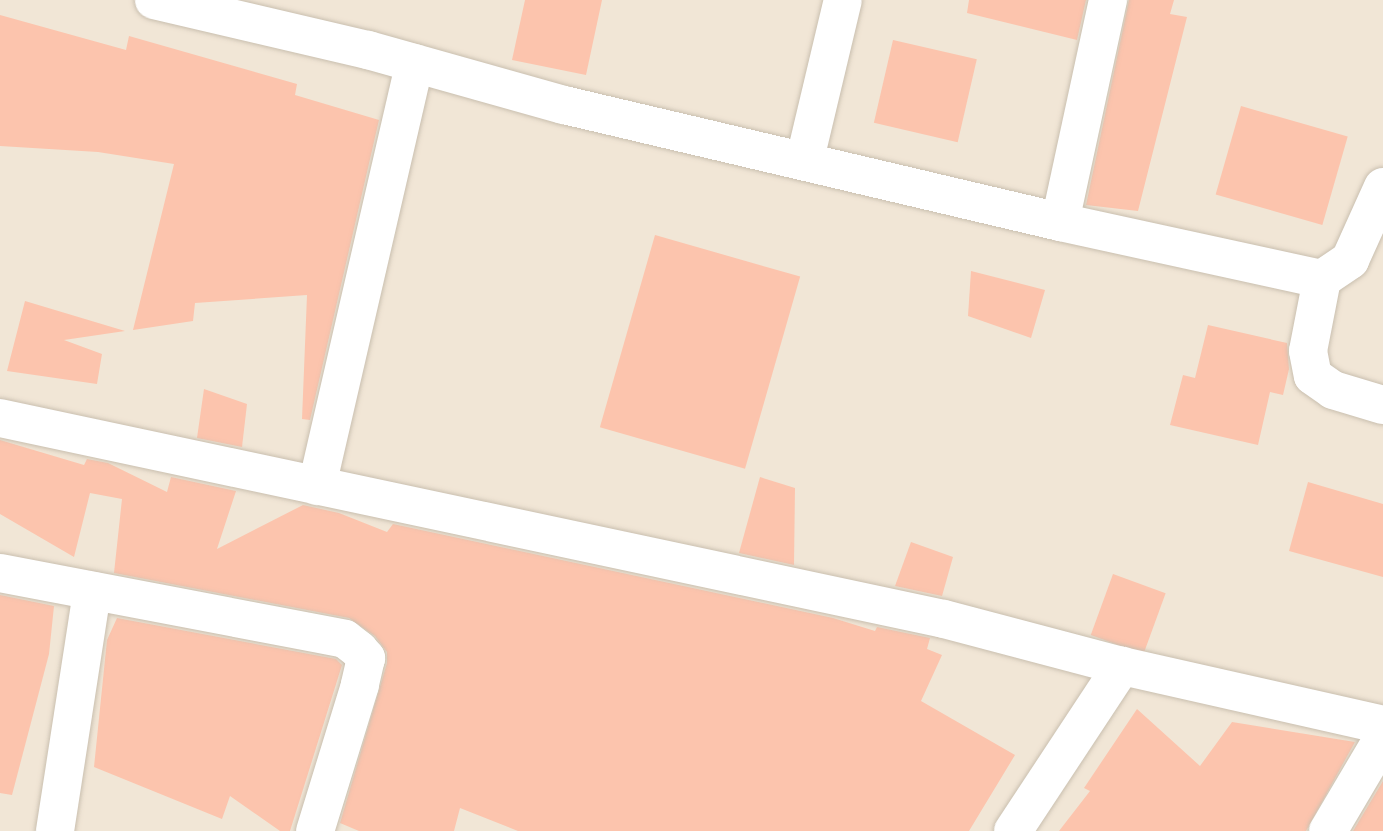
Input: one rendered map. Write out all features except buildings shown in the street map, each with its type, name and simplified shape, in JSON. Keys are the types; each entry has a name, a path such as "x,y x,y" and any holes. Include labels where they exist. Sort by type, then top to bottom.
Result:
{"street":[{"path":"154,0 415,63 564,105 805,159 1060,222 1322,279 1337,273 1350,260 1383,187"},
{"path":"805,159 843,0"},
{"path":"1060,222 1108,0"},
{"path":"317,486 415,63"},
{"path":"1322,279 1308,351 1312,376 1333,390 1383,405"},
{"path":"0,418 944,619 1122,666 1383,725"},
{"path":"0,573 345,639 359,650 366,658 360,685 315,831"},
{"path":"55,831 92,591"},
{"path":"1013,831 1122,666"},
{"path":"1328,831 1383,738"}]}
